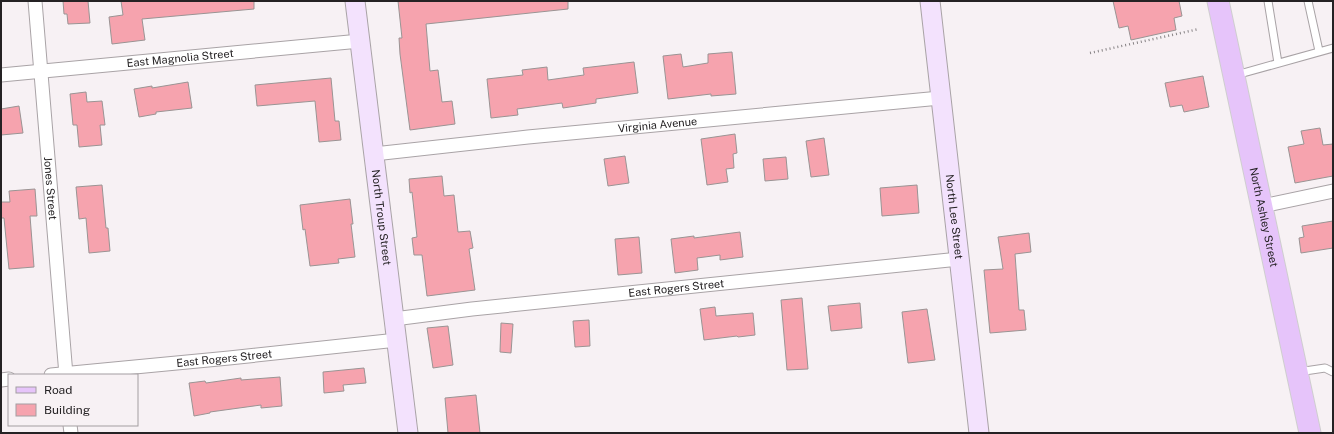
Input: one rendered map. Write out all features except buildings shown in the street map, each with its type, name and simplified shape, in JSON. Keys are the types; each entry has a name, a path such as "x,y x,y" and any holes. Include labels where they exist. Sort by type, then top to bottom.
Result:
{"main road":[{"name":"North Ashley Street","path":"1218,1 1310,433"}],"street":[{"name":"Jones Street","path":"35,1 66,374"},
{"name":"North Troup Street","path":"356,1 408,433"},
{"name":"North Lee Street","path":"930,1 979,433"},
{"name":"East Magnolia Street","path":"1,75 360,41"},
{"name":"Virginia Avenue","path":"374,154 528,137 940,98"},
{"path":"1262,206 1333,191"},
{"name":"East Rogers Street","path":"394,319 472,309 959,259"},
{"name":"East Rogers Street","path":"66,374 396,340"}],"lane":[{"path":"1268,1 1278,63"},
{"path":"1308,1 1319,51"},
{"path":"1234,75 1333,48"},
{"path":"1297,372 1325,368 1333,372"}],"path":[{"path":"1090,53 1199,30"}]}
